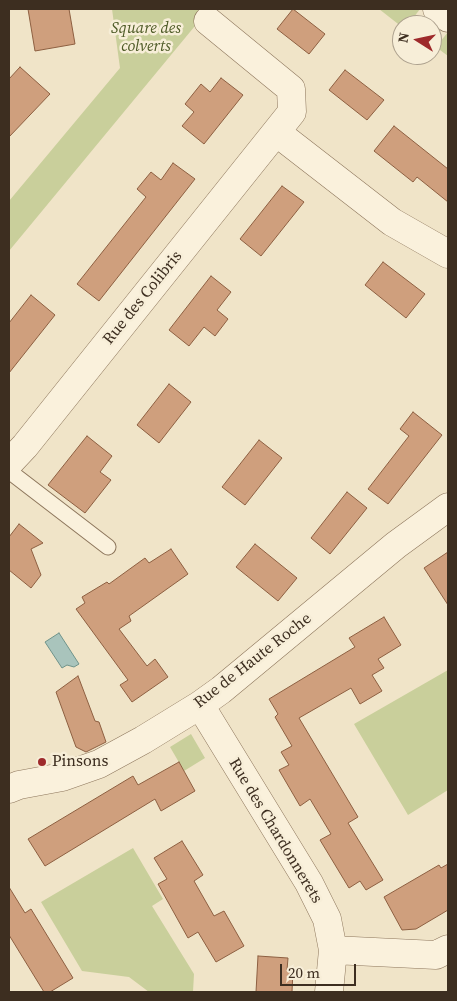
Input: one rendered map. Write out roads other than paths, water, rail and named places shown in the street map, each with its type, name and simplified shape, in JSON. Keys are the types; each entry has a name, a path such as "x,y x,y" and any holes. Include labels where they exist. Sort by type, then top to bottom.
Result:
{"street":[{"path":"437,9 448,18"},
{"name":"Rue des Colibris","path":"9,463 25,446 292,112 291,89 208,21"},
{"path":"276,132 392,222 448,254"},
{"name":"Rue de Haute Roche","path":"9,789 19,785 62,777 99,764 200,705 396,545 448,507"},
{"name":"Rue des Chardonnerets","path":"200,705 309,883 327,919 333,950 330,992"},
{"path":"333,950 436,955 448,948"}],"lane":[{"path":"9,471 108,548"}],"water":[{"path":"59,633 79,664 74,667 67,665 62,668 45,642"}],"place":[{"name":"Pinsons","path":"42,762"}],"park label":[{"name":"Square des colverts","path":"146,38"}]}
